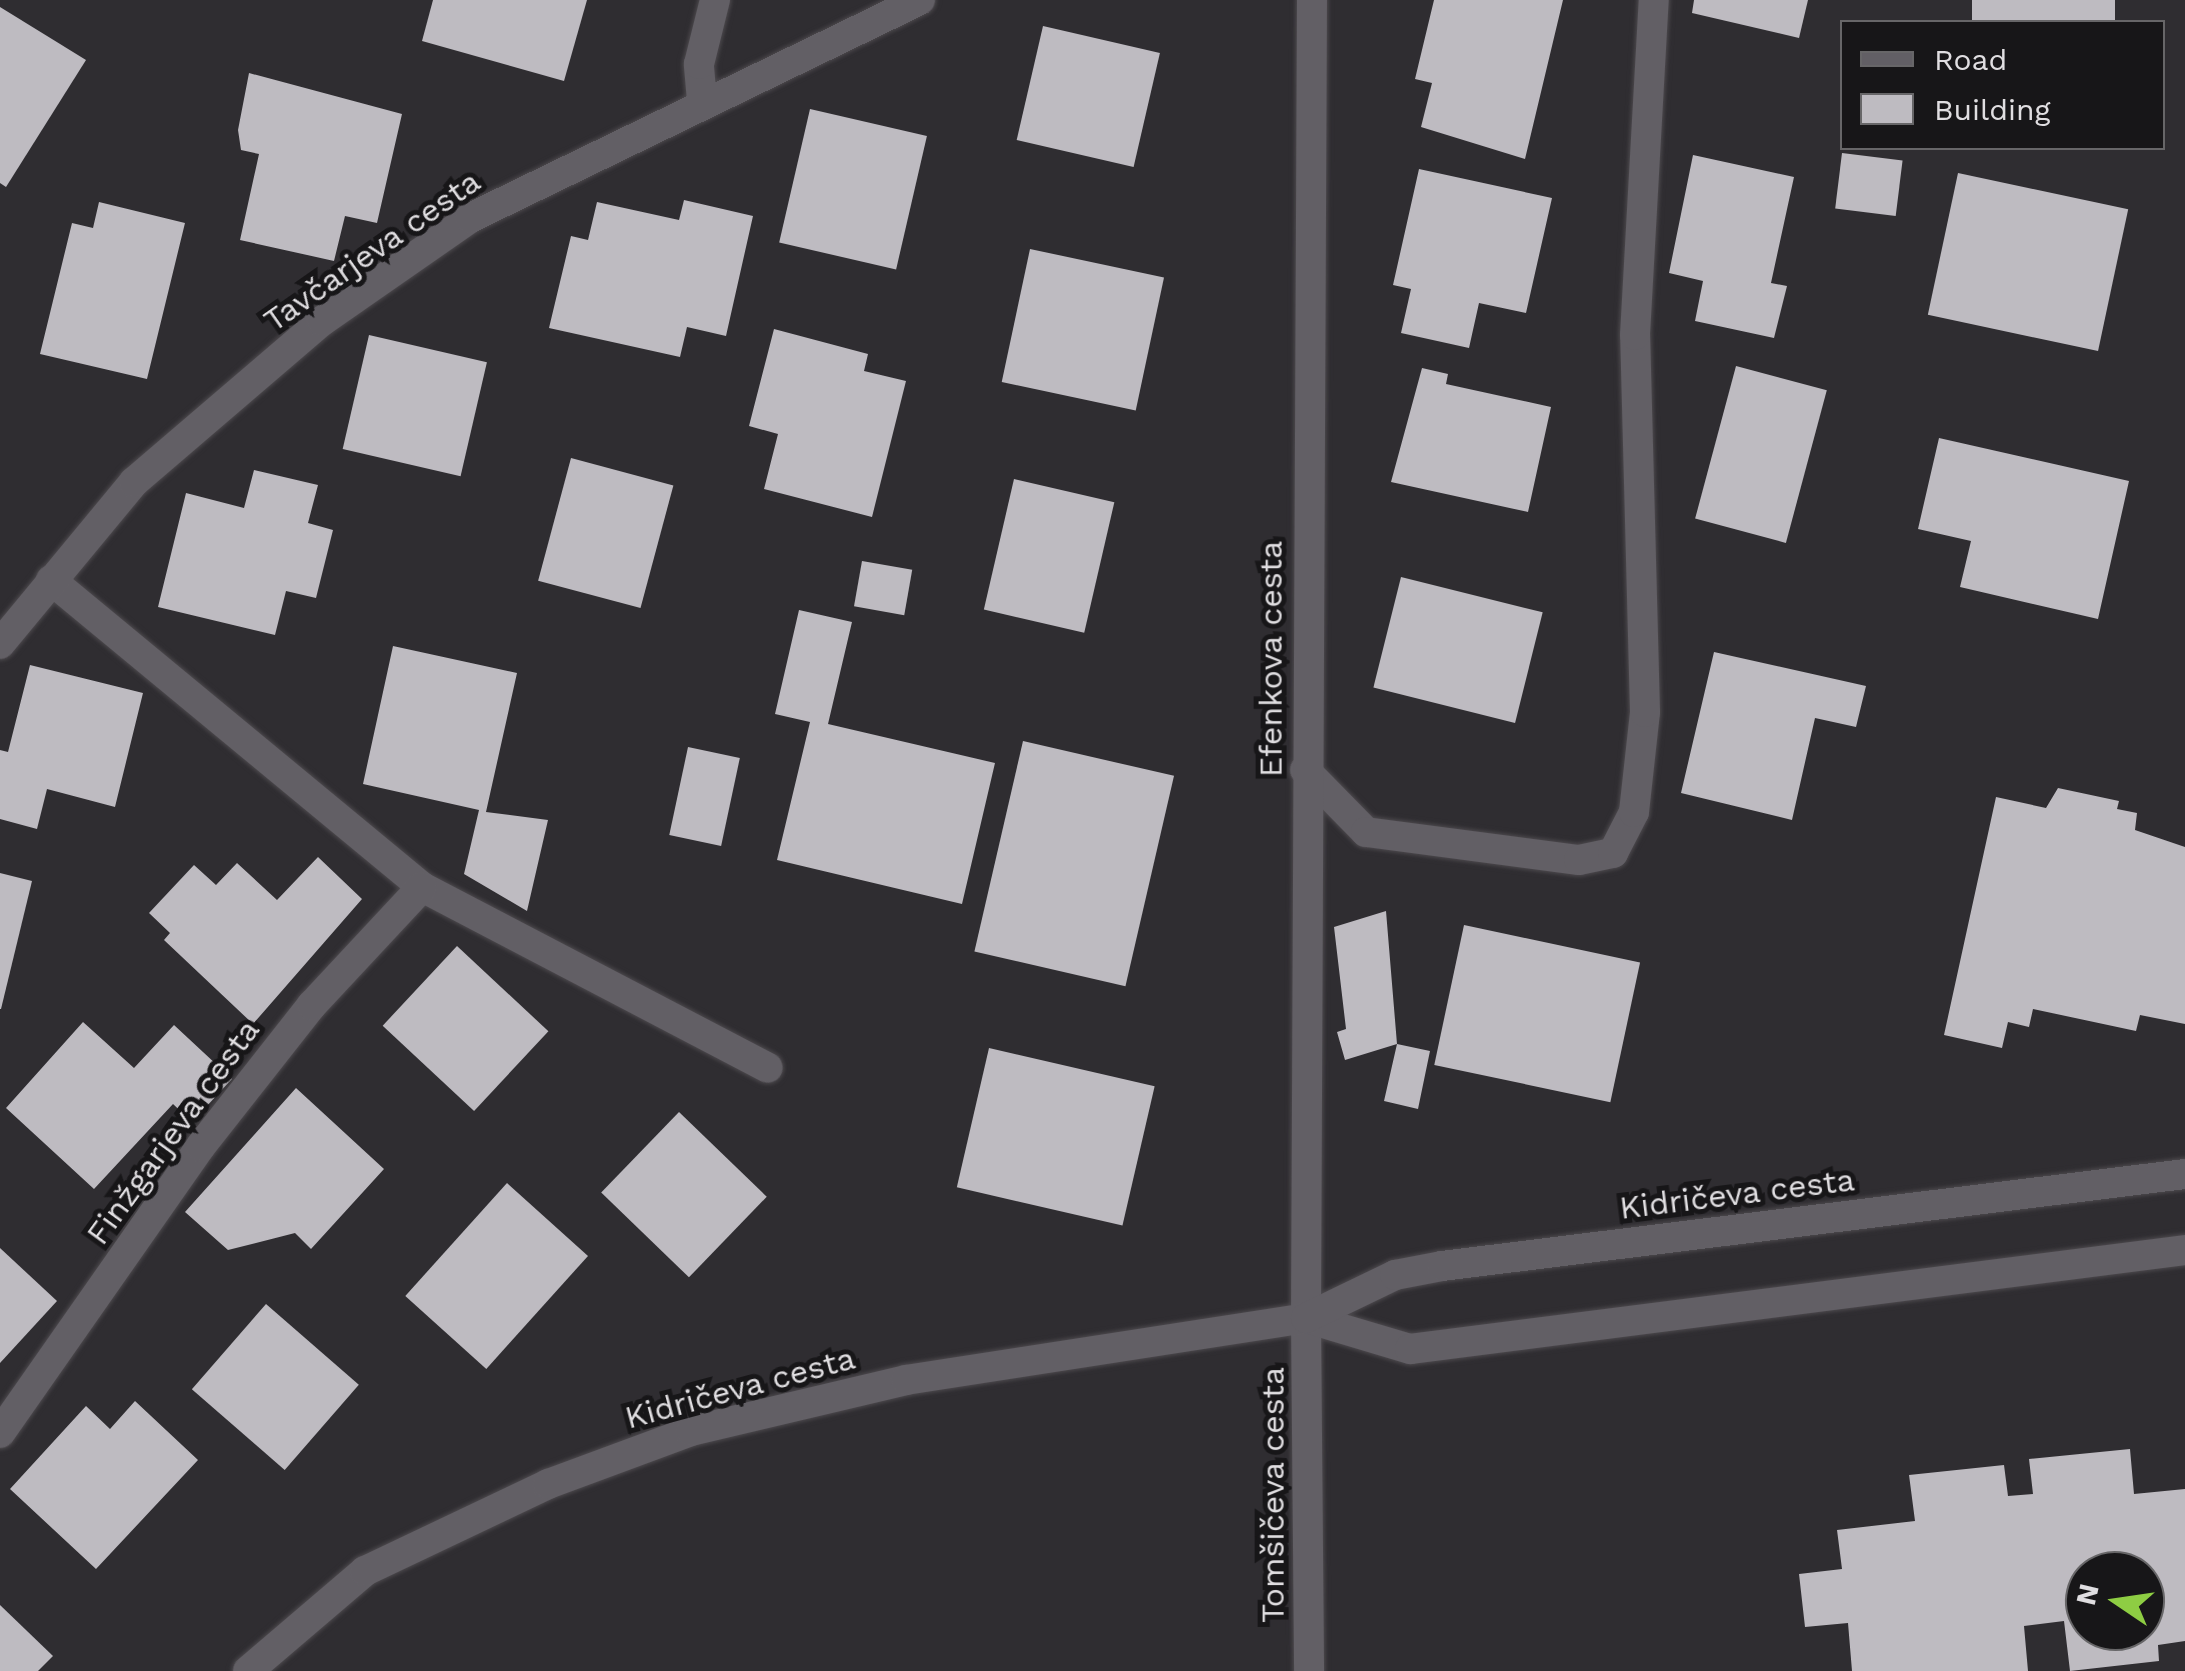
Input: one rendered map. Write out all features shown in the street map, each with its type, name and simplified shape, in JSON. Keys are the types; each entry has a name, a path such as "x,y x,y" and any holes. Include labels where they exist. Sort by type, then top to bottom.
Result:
{"street":[{"path":"702,101 699,64 715,0"},
{"name":"Tavčarjeva cesta","path":"0,644 134,482 322,322 470,218 702,101 920,0"},
{"name":"Efenkova cesta","path":"1306,1318 1305,770 1312,0"},
{"path":"1305,770 1366,832 1579,860 1612,852 1634,812 1645,712 1634,335 1654,0"},
{"path":"51,580 422,887 768,1068"},
{"name":"Finžgarjeva cesta","path":"0,1433 202,1146 312,1005 422,887"},
{"name":"Kidričeva cesta","path":"248,1671 365,1572 548,1484 691,1430 906,1380 1306,1318 1396,1275 1442,1266 2185,1174"},
{"name":"Kidričeva cesta","path":"1306,1318 1410,1349 2185,1250"},
{"name":"Tomšičeva cesta","path":"1306,1318 1308,1671"}],"building":[{"path":"433,0 587,0 564,81 422,41"},
{"path":"1434,0 1563,0 1525,159 1421,127 1432,83 1415,79"},
{"path":"1694,0 1808,0 1799,38 1692,13"},
{"path":"1972,0 2115,0 2115,20 1972,20"},
{"path":"0,7 86,60 6,187 0,183"},
{"path":"1043,26 1160,53 1134,167 1017,140"},
{"path":"249,73 402,114 377,223 345,216 334,261 240,240 259,154 241,150 238,130"},
{"path":"810,109 927,136 896,269 779,242"},
{"path":"1842,153 1903,160 1896,216 1835,209"},
{"path":"1693,155 1794,177 1771,283 1787,286 1774,338 1695,321 1703,281 1669,273"},
{"path":"1419,169 1552,198 1526,313 1479,303 1469,348 1401,333 1411,289 1393,285"},
{"path":"1958,173 2128,209 2098,351 1928,315"},
{"path":"684,200 753,216 726,336 687,327 680,357 549,328 571,236 588,240 597,202 679,220"},
{"path":"99,202 185,223 147,379 40,354 72,223 93,228"},
{"path":"1030,249 1164,277 1136,411 1002,382"},
{"path":"774,329 868,354 864,371 906,381 872,517 764,489 778,434 749,426"},
{"path":"369,335 487,362 461,476 343,449"},
{"path":"1736,366 1827,390 1786,543 1695,519"},
{"path":"1422,368 1448,374 1446,384 1551,407 1528,512 1391,482"},
{"path":"1939,438 2129,481 2098,619 1960,587 1971,541 1918,529"},
{"path":"571,458 673,485 641,608 538,581"},
{"path":"254,470 318,485 308,523 333,530 316,598 286,591 275,635 158,607 186,493 244,508"},
{"path":"1014,479 1114,502 1084,633 984,610"},
{"path":"862,561 912,570 904,615 854,606"},
{"path":"1401,577 1543,612 1515,723 1373,688"},
{"path":"799,610 852,622 828,724 995,763 962,904 777,860 810,722 775,714"},
{"path":"393,646 517,673 486,812 548,820 527,911 464,874 479,810 363,784"},
{"path":"1714,652 1866,686 1856,727 1815,718 1792,820 1681,793"},
{"path":"30,665 143,693 115,807 47,789 37,829 0,819 0,750 8,752"},
{"path":"1023,741 1174,776 1125,986 974,951"},
{"path":"688,747 740,758 721,846 669,835"},
{"path":"2058,788 2119,801 2117,809 2137,813 2135,830 2185,847 2185,1024 2140,1015 2136,1031 2033,1009 2029,1027 2008,1022 2002,1048 1944,1035 1996,797 2046,808"},
{"path":"318,857 362,899 253,1024 164,940 170,933 149,913 194,865 216,885 237,863 277,900"},
{"path":"0,873 32,881 1,1009 0,1009"},
{"path":"1386,911 1397,1044 1345,1060 1337,1032 1346,1029 1334,927"},
{"path":"1464,925 1640,962 1610,1102 1434,1065"},
{"path":"457,946 548,1031 474,1111 383,1026"},
{"path":"83,1022 134,1068 174,1025 232,1079 192,1122 173,1104 94,1189 6,1108"},
{"path":"1397,1044 1430,1051 1418,1109 1384,1101"},
{"path":"989,1048 1155,1086 1122,1226 957,1187"},
{"path":"296,1088 384,1169 311,1249 295,1233 228,1250 185,1212"},
{"path":"679,1112 767,1197 689,1277 601,1193"},
{"path":"507,1183 588,1256 486,1369 405,1296"},
{"path":"0,1248 57,1301 0,1363"},
{"path":"266,1304 359,1385 285,1470 192,1389"},
{"path":"135,1401 198,1460 96,1569 10,1489 86,1406 110,1429"},
{"path":"2130,1449 2134,1494 2185,1489 2185,1641 2165,1644 2165,1551 2065,1551 2065,1629 2064,1621 2024,1626 2028,1671 1852,1671 1848,1623 1805,1627 1799,1574 1842,1569 1837,1530 1915,1521 1909,1475 2004,1465 2008,1496 2033,1494 2029,1459"},
{"path":"0,1605 53,1656 38,1671 0,1671"},
{"path":"2068,1651 2158,1651 2159,1661 2070,1671"}]}
